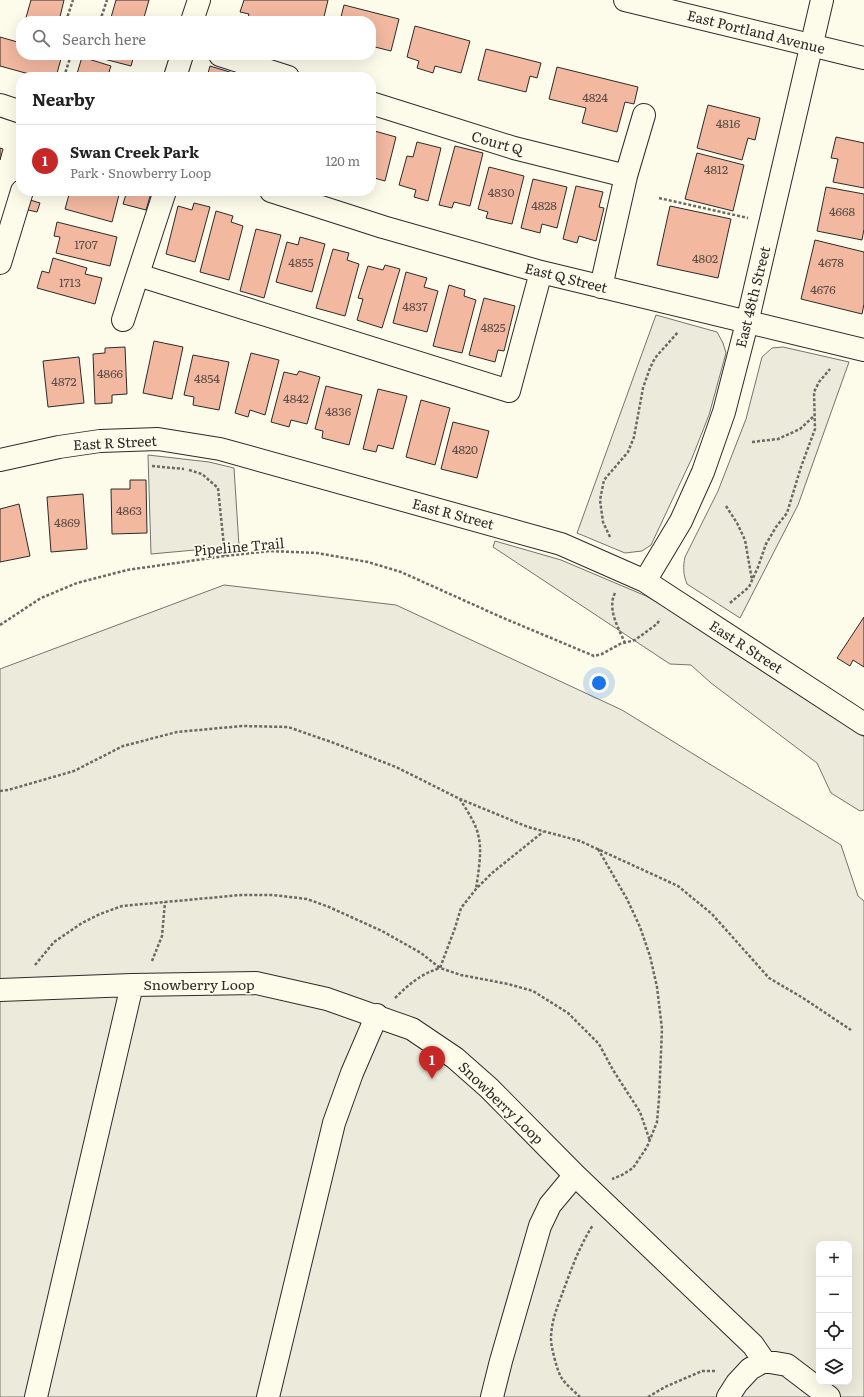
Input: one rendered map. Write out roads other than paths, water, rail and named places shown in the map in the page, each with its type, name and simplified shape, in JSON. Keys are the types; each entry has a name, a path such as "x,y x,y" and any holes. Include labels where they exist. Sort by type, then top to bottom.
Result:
{"street":[{"path":"194,16 199,0"},
{"name":"East Portland Avenue","path":"625,0 864,58"},
{"name":"East 48th Street","path":"645,581 681,520 703,472 724,412 748,323 822,0"},
{"path":"177,72 180,60"},
{"path":"235,60 273,72"},
{"path":"0,105 16,110"},
{"name":"Court Q","path":"376,106 514,148 626,176"},
{"path":"601,287 626,176 644,115"},
{"path":"0,264 20,196"},
{"path":"123,320 163,196"},
{"name":"East Q Street","path":"287,196 384,227 541,272 864,350"},
{"path":"138,275 509,391 541,272"},
{"name":"East R Street","path":"0,460 59,447 100,441 158,439 220,449 561,544 645,581 864,724"},
{"name":"Snowberry Loop","path":"7,990 132,985 256,983 327,999 377,1015 412,1029 455,1058 489,1088 582,1182 753,1345 764,1361"},
{"path":"36,1397 132,985"},
{"path":"268,1397 334,1123 352,1073 377,1015"},
{"path":"492,1397 540,1226 550,1205 582,1182"},
{"path":"733,1390 750,1369 764,1361 787,1365 829,1397"}],"place":[{"name":"Swan Creek Park","path":"432,1079"}]}
